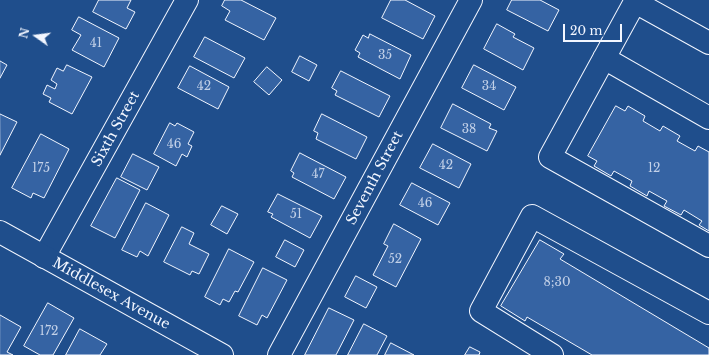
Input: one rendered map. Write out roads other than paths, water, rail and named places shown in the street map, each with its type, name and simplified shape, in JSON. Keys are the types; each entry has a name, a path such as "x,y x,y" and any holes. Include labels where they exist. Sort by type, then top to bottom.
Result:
{"street":[{"name":"Sixth Street","path":"44,257 187,0"},
{"name":"Seventh Street","path":"279,355 471,0"},
{"path":"709,43 635,1 550,157 709,246"},
{"path":"604,58 709,118"},
{"path":"552,355 480,311 532,216 709,313"},
{"name":"Middlesex Avenue","path":"0,232 222,355"}]}
